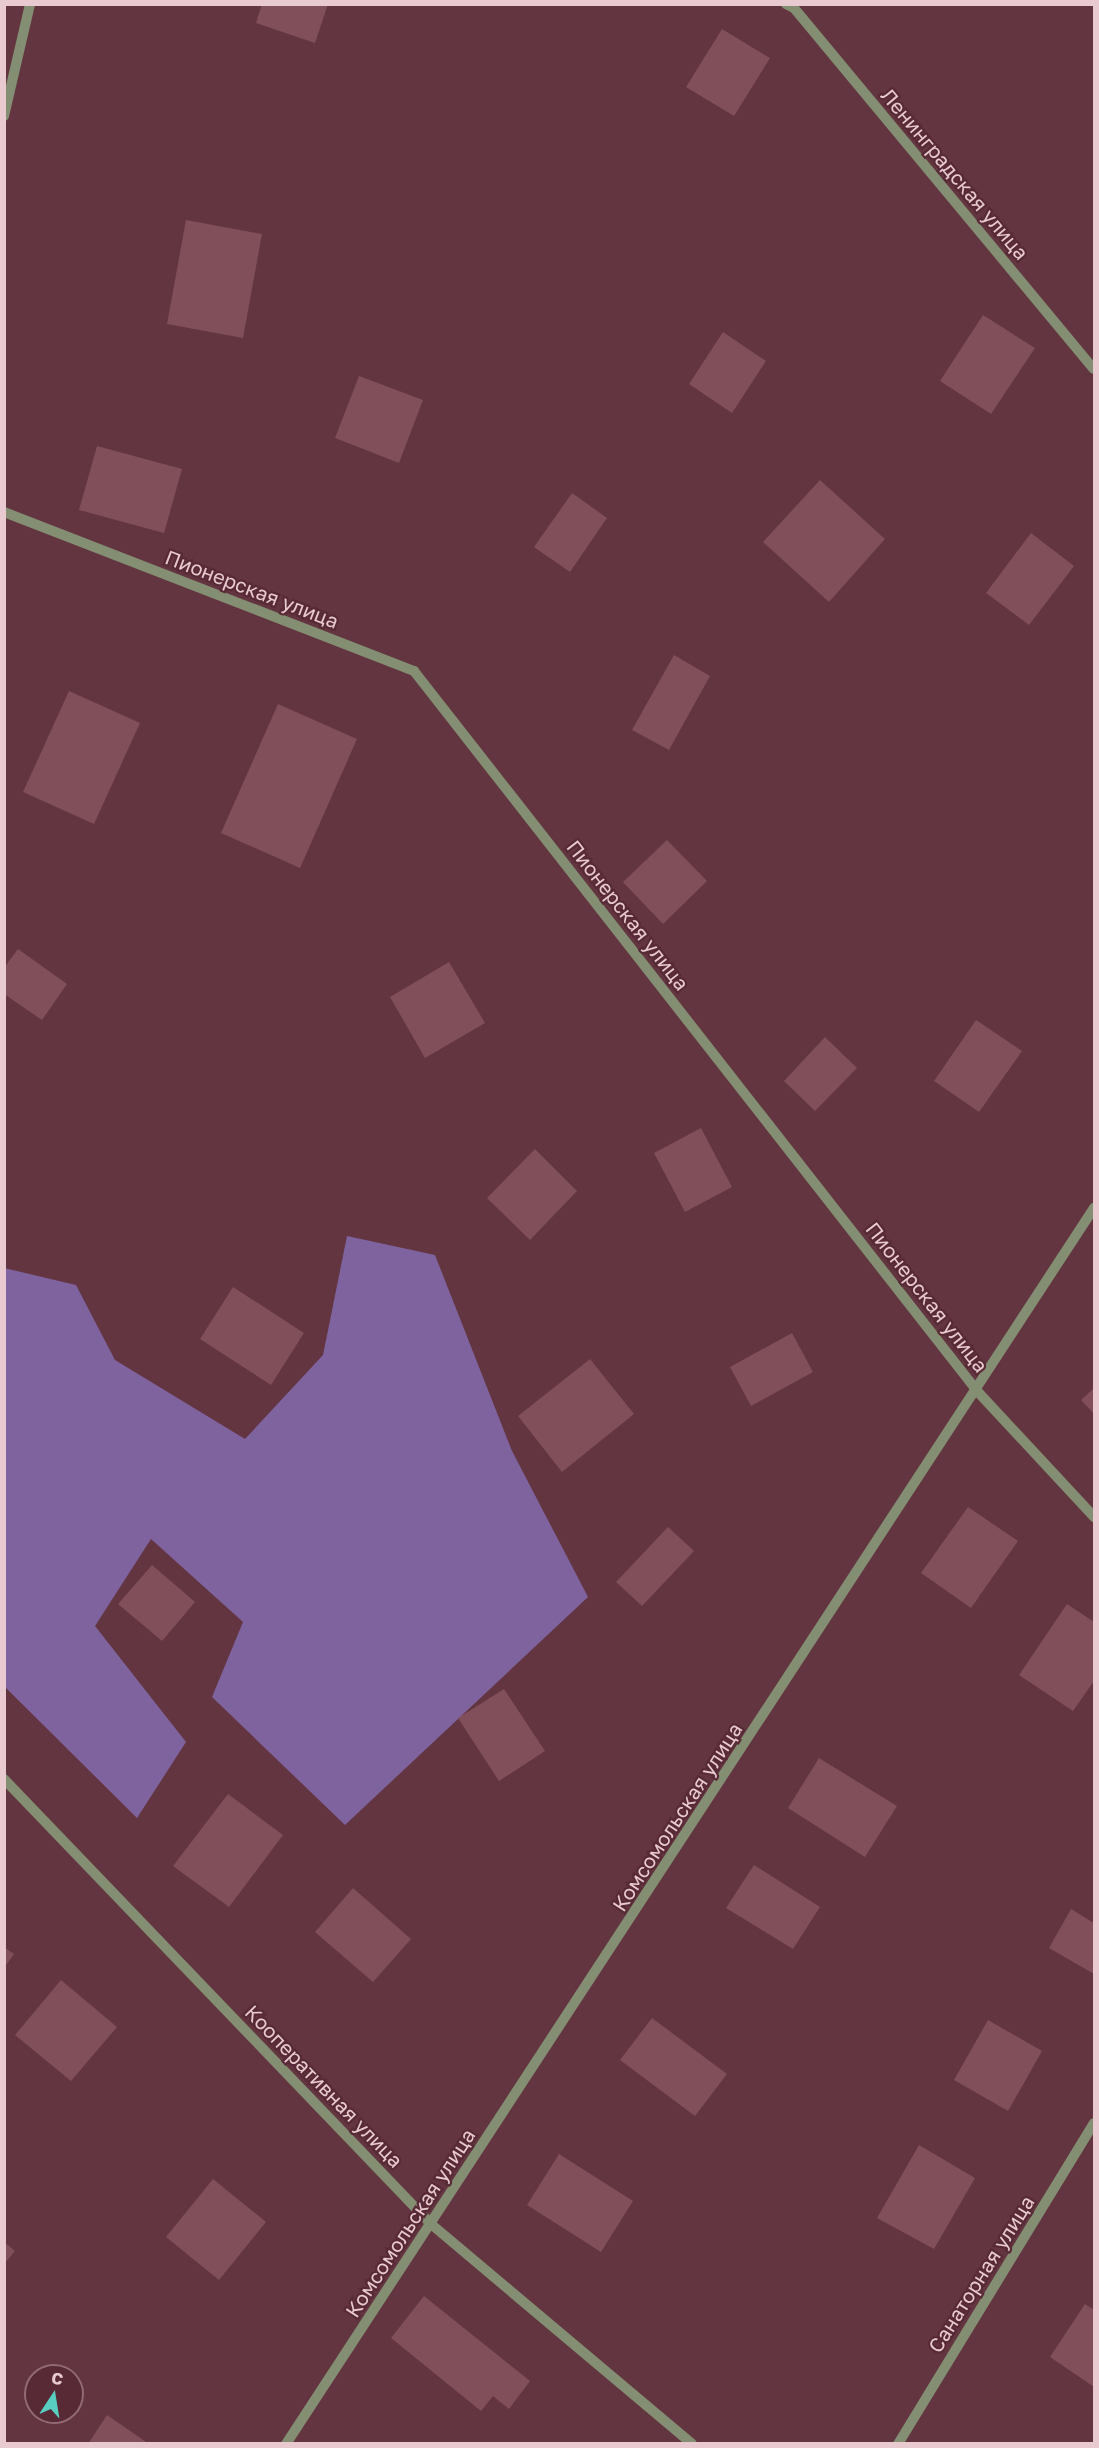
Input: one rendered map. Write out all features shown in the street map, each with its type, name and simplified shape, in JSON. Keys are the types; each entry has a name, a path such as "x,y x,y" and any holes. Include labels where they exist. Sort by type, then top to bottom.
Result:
{"street":[{"path":"4,116 30,4"},
{"name":"Ленинградская улица","path":"786,4 794,8 1095,369"},
{"name":"Пионерская улица","path":"4,512 414,671 978,1392 1095,1517"},
{"name":"Комсомольская улица","path":"286,2444 978,1392 1095,1208"},
{"name":"Кооперативная улица","path":"4,1779 431,2224 692,2444"},
{"name":"Санаторная улица","path":"898,2444 1095,2123"}],"shaded area":[{"path":"347,1236 435,1255 512,1451 588,1597 345,1825 212,1697 243,1622 151,1539 95,1626 186,1742 137,1818 5,1687 4,1268 76,1285 115,1360 245,1439 323,1355"}],"building":[{"path":"262,4 328,4 315,43 256,23"},
{"path":"722,29 770,58 734,116 686,87"},
{"path":"186,220 262,234 243,338 167,324"},
{"path":"983,315 1035,348 991,414 940,381"},
{"path":"723,332 766,361 732,413 689,384"},
{"path":"359,376 423,400 399,463 335,438"},
{"path":"97,446 182,469 164,533 79,510"},
{"path":"820,480 885,539 829,602 763,542"},
{"path":"572,493 607,518 570,572 534,547"},
{"path":"1031,533 1074,566 1029,625 986,593"},
{"path":"674,655 710,676 669,750 632,730"},
{"path":"69,691 140,723 94,824 23,792"},
{"path":"278,704 357,739 300,868 221,833"},
{"path":"667,840 707,881 663,924 623,882"},
{"path":"18,949 67,984 42,1020 4,994 4,968"},
{"path":"449,962 485,1023 425,1058 390,997"},
{"path":"976,1020 1022,1051 979,1112 934,1081"},
{"path":"825,1037 857,1068 815,1111 784,1081"},
{"path":"701,1128 732,1187 685,1212 654,1153"},
{"path":"535,1149 577,1191 530,1240 487,1198"},
{"path":"233,1287 304,1333 271,1385 200,1339"},
{"path":"792,1333 813,1372 751,1406 730,1367"},
{"path":"590,1359 634,1414 562,1472 518,1416"},
{"path":"1094,1388 1094,1414 1081,1400"},
{"path":"968,1507 1018,1541 971,1608 921,1573"},
{"path":"668,1527 694,1551 642,1606 616,1582"},
{"path":"152,1565 195,1602 162,1641 118,1604"},
{"path":"1067,1604 1094,1622 1094,1681 1073,1711 1019,1675"},
{"path":"504,1689 545,1751 499,1781 458,1718"},
{"path":"819,1758 897,1806 865,1857 788,1808"},
{"path":"228,1794 283,1835 229,1907 173,1866"},
{"path":"754,1865 820,1907 793,1949 726,1908"},
{"path":"353,1888 411,1939 373,1982 315,1932"},
{"path":"1071,1909 1094,1923 1094,1974 1049,1948"},
{"path":"4,1947 14,1954 4,1968"},
{"path":"61,1980 117,2027 71,2081 15,2035"},
{"path":"652,2018 727,2074 695,2116 620,2060"},
{"path":"988,2020 1042,2051 1008,2111 954,2080"},
{"path":"919,2145 975,2178 934,2249 877,2218"},
{"path":"559,2154 633,2201 601,2252 527,2205"},
{"path":"213,2179 266,2222 219,2280 166,2237"},
{"path":"4,2242 15,2251 4,2264"},
{"path":"424,2296 530,2381 509,2409 493,2396 481,2411 391,2338"},
{"path":"1085,2304 1094,2310 1094,2387 1050,2357"},
{"path":"107,2415 149,2444 88,2444"}]}
